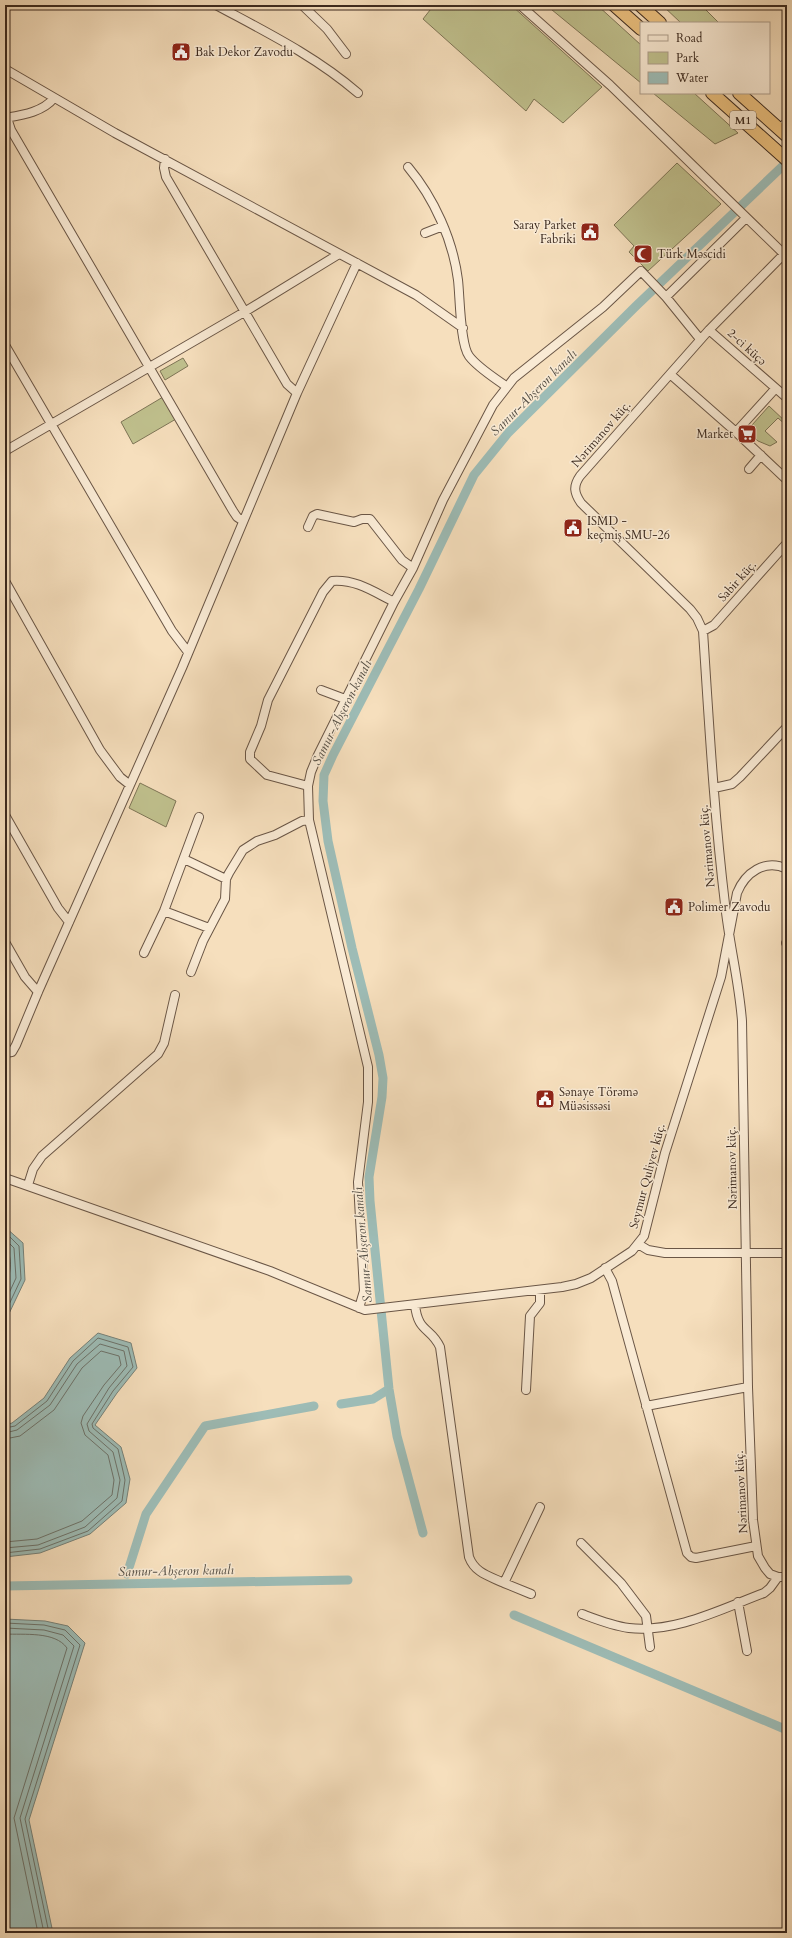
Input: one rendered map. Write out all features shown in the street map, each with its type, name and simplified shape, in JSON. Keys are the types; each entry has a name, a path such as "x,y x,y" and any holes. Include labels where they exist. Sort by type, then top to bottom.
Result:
{"highway":[{"path":"614,5 640,28"},
{"path":"640,5 659,22"},
{"name":"M1","path":"713,94 787,160"},
{"name":"M1","path":"740,94 785,130"}],"street":[{"path":"216,5 309,55 335,73 358,93"},
{"path":"302,5 327,29 346,54"},
{"path":"520,5 610,86 745,217 786,252"},
{"path":"5,70 115,133 416,295 462,328"},
{"path":"54,98 44,107 6,118 15,136 233,511 237,517 243,521"},
{"path":"165,159 166,177 287,384 297,393"},
{"path":"408,167 428,193 443,226 457,274 462,328 468,356 507,387"},
{"path":"666,297 745,217"},
{"path":"425,233 443,226"},
{"name":"Nərimanov küç.","path":"778,1577 770,1574 764,1568 758,1556 756,1546 748,1387 742,1021 738,982 725,903 714,788 702,631 697,618 690,609 581,503 576,496 574,489 575,483 580,476 700,340 786,252"},
{"path":"5,451 246,312 339,254"},
{"path":"5,1053 12,1052 16,1045 188,652 297,393 357,263"},
{"path":"5,1178 277,1274 359,1308 364,1291 358,1182 368,1102 368,1067 309,820 308,786 311,772 345,699 413,568 443,500 466,455 493,405 514,378 603,306 641,271 666,297 700,340"},
{"name":"2-ci küçə","path":"709,330 787,398"},
{"path":"5,345 50,425 172,631 188,652"},
{"path":"670,374 736,432 787,480"},
{"path":"736,432 775,389"},
{"path":"749,468 761,455"},
{"path":"308,527 313,516 317,514 354,522 362,519 370,519 402,560 413,568"},
{"name":"Sabir küç.","path":"702,631 714,625 787,544"},
{"path":"308,786 267,775 250,759 250,752 261,726 268,700 323,592 332,580 356,582 394,602"},
{"path":"5,581 100,750 120,777 130,785"},
{"path":"321,690 345,699"},
{"path":"714,788 732,784 787,726"},
{"path":"5,815 58,908 69,922"},
{"path":"144,953 164,911 199,817"},
{"path":"191,972 196,956 209,928 225,899 226,879 243,850 248,845 275,835 302,821 309,820"},
{"path":"184,859 226,879"},
{"name":"Seymur Quliyev küç.","path":"359,1308 371,1311 540,1290 576,1284 605,1268 638,1244 644,1236 665,1153 721,978 737,894 741,883 762,866 770,864 779,865 787,870"},
{"path":"164,911 209,928"},
{"path":"5,942 25,977 38,992"},
{"path":"28,1185 33,1169 42,1156 158,1054 164,1044 175,995"},
{"path":"638,1244 648,1250 665,1253 787,1253"},
{"path":"605,1268 612,1281 687,1553 691,1557 696,1558 756,1546"},
{"path":"526,1390 530,1316 540,1303 540,1290"},
{"path":"415,1305 418,1322 434,1337 440,1347 472,1565 478,1571 531,1594"},
{"path":"646,1406 748,1387"},
{"path":"504,1583 540,1507"},
{"path":"581,1543 631,1594 646,1616 650,1647"},
{"path":"582,1614 609,1624 628,1628 660,1629 681,1624 764,1593 770,1588 778,1577 787,1577"},
{"path":"738,1602 747,1651"}],"green space":[{"path":"434,5 473,5 478,8 482,5 511,5 602,87 563,123 534,99 526,111 423,19"},
{"path":"546,5 597,5 640,44 640,82"},
{"path":"662,5 701,5 718,22 680,22"},
{"path":"654,94 695,94 738,133 715,144"},
{"path":"677,163 721,204 648,271 629,252 634,246 614,225"},
{"path":"183,358 188,366 165,380 160,371"},
{"path":"163,397 176,419 133,444 121,422"},
{"path":"769,406 787,423 787,426 778,418 765,431 777,442 770,446 758,441 749,433 752,425"},
{"path":"140,783 176,801 166,827 129,808"}],"water":[{"path":"5,1227 23,1243 25,1280 5,1322"},
{"path":"98,1333 131,1343 137,1368 117,1393 95,1425 121,1447 130,1479 126,1503 90,1534 40,1553 5,1557 5,1425 12,1423 44,1398 70,1358"},
{"path":"5,1619 45,1621 68,1626 85,1643 29,1820 53,1933 5,1933"}],"waterway":[{"name":"Samur-Abşeron kanalı","path":"423,1533 397,1436 389,1389 370,1201 369,1177 382,1097 383,1078 379,1055 352,948 328,841 323,801 324,775 419,589 474,475 508,433 636,306 787,162"},
{"path":"341,1404 373,1399 389,1389"},
{"path":"127,1574 146,1514 205,1426 314,1406"},
{"name":"Samur-Abşeron kanalı","path":"5,1586 348,1580"},
{"path":"514,1615 787,1730"}],"place":[{"name":"Bak Dekor Zavodu","path":"181,52"},
{"name":"Saray Parket Fabriki","path":"590,232"},
{"name":"Türk Məscidi","path":"643,254"},
{"name":"Market","path":"747,434"},
{"name":"ISMD - keçmiş SMU-26","path":"573,528"},
{"name":"Polimer Zavodu","path":"674,907"},
{"name":"Sənaye Törəmə Müəsissəsi","path":"545,1099"}]}
